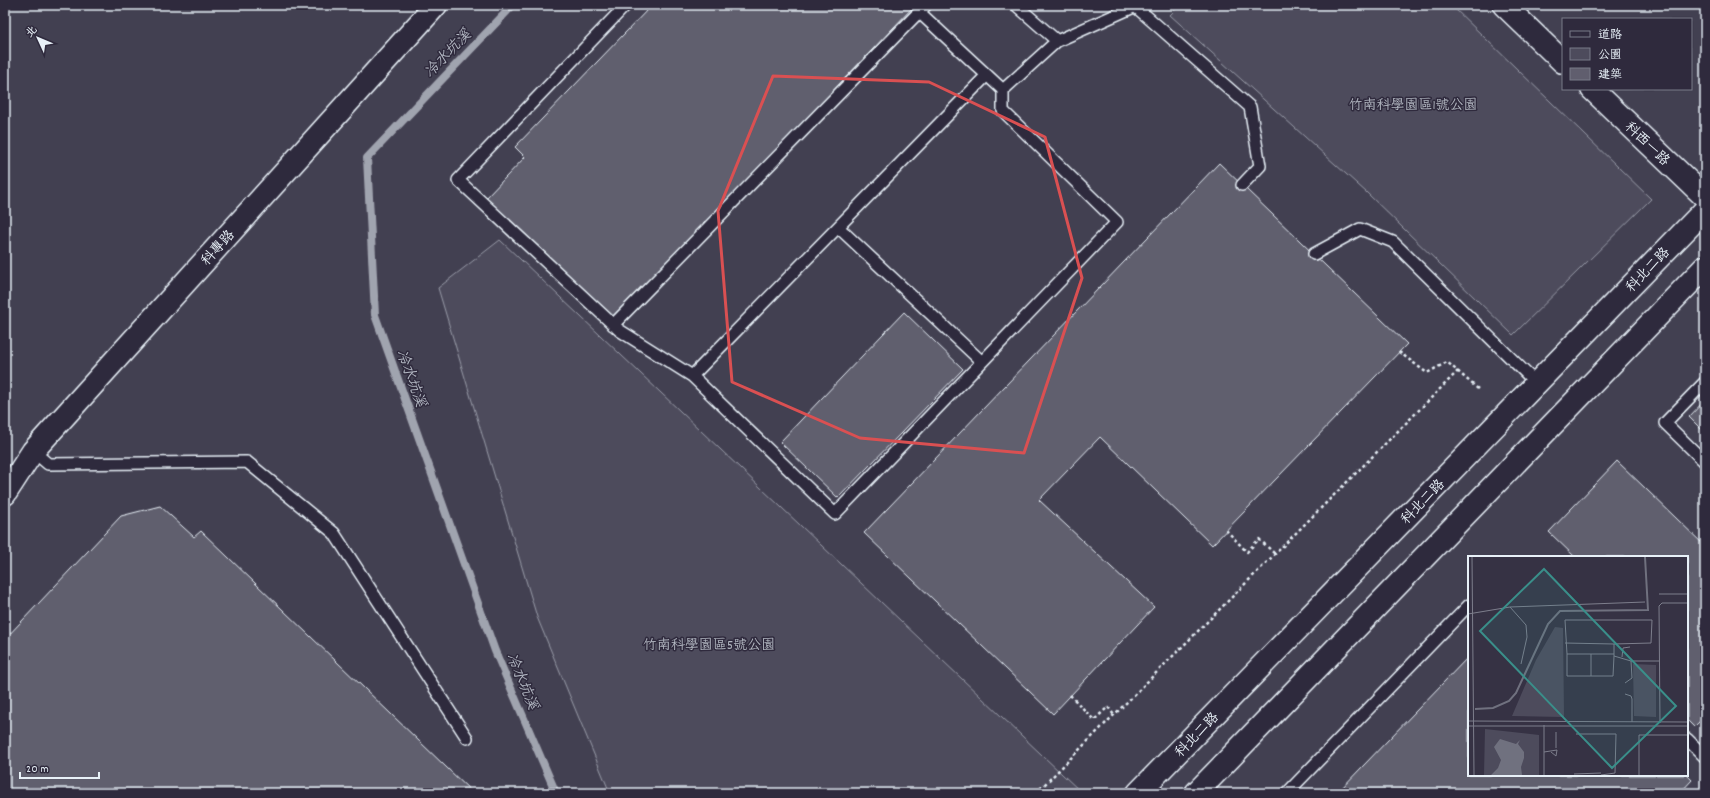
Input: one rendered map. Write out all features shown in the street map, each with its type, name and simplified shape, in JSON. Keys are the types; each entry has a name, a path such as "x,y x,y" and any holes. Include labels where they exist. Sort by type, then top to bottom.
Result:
{"street":[{"name":"科專路","path":"5,494 33,451 436,5"},
{"path":"1504,5 1562,61"},
{"name":"科西一路","path":"1593,90 1705,197"},
{"name":"科北二路","path":"1138,793 1705,210"},
{"path":"1196,793 1705,267"}],"lane":[{"path":"613,324 922,9 1003,90 1003,111 1117,222 981,361 835,514 692,376 619,330 458,180 626,5"},
{"path":"1016,5 1057,41"},
{"path":"1003,90 1057,41 1108,17 1137,6 1250,107 1260,166 1242,185"},
{"path":"692,376 987,75"},
{"path":"838,227 981,361"},
{"path":"1314,254 1360,229 1393,242 1536,383"},
{"path":"1705,382 1665,423 1705,462"},
{"path":"33,451 48,464 247,462 334,533 467,738"},
{"path":"1287,793 1468,606"},
{"path":"1688,740 1705,757"}],"path":[{"path":"1399,352 1427,373 1447,362 1478,389"},
{"path":"1036,793 1458,371"},
{"path":"1226,530 1247,552 1259,539 1275,554"},
{"path":"1070,695 1094,720 1108,707 1114,715"}],"highlighted area":[{"path":"773,76 929,82 1045,137 1082,278 1024,453 860,438 732,382 718,211"}],"shaded area":[{"path":"5,5 1705,5 1705,793 101,793 5,657"}],"green space":[{"name":"竹南科學園區1號公園","path":"1180,5 1451,5 1651,199 1513,335 1367,193 1170,15"},
{"name":"竹南科學園區5號公園","path":"500,240 1082,793 610,793 537,617 438,288"}],"building":[{"path":"652,5 915,5 613,321 486,198 525,157 515,147"},
{"path":"1219,163 1407,344 1212,545 1100,437 1039,500 1154,607 1053,714 864,533"},
{"path":"904,312 963,369 838,498 780,442"},
{"path":"1705,400 1705,433 1689,417"},
{"path":"1617,461 1705,546 1705,716 1694,727 1688,721 1688,556 1574,556 1549,532"},
{"path":"160,506 194,537 201,531 473,793 5,793 5,639 121,516"},
{"path":"1468,657 1468,776 1688,776 1692,780 1680,793 1337,793"}],"waterway":[{"name":"冷水坑溪","path":"513,5 367,158 375,315 495,651 556,793"}]}
